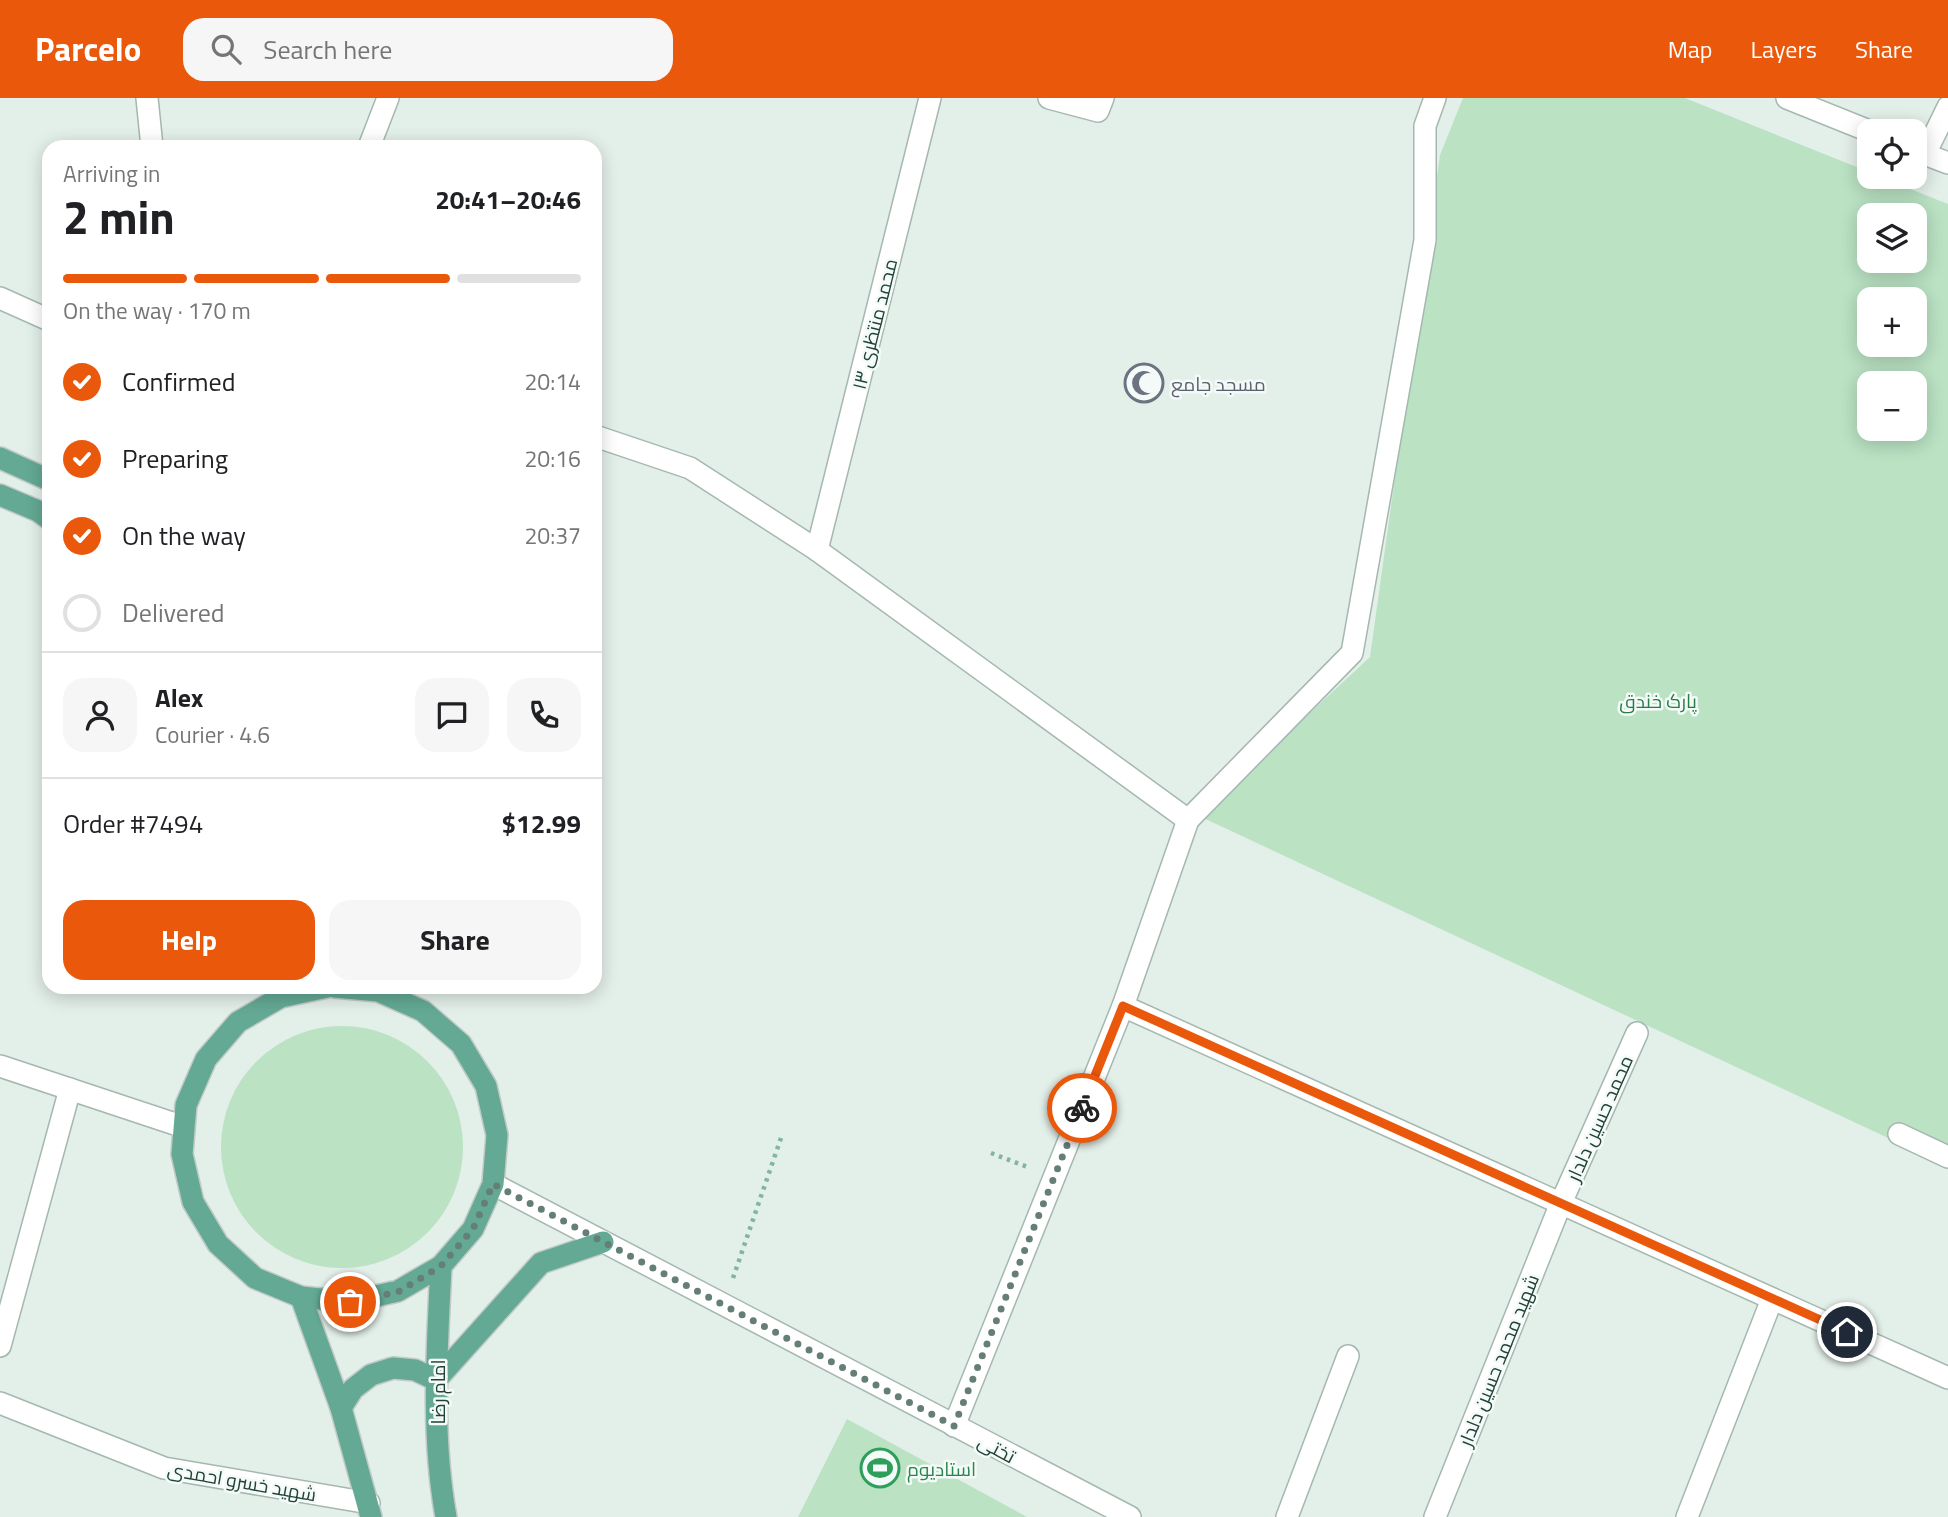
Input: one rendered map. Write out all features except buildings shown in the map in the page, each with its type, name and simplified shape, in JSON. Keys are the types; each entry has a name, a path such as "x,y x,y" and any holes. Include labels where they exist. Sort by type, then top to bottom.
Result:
{"main road":[{"path":"0,458 42,477"},
{"path":"0,495 42,515"},
{"path":"278,994 238,1022 206,1059 186,1105 182,1154 193,1202 218,1244 255,1278 301,1297 350,1302 398,1292 441,1266 473,1229 493,1184 497,1135 486,1086 461,1044 424,1011 388,994"},
{"path":"341,1408 354,1389 371,1375 393,1368 415,1370 436,1380 541,1263 603,1242"},
{"name":"امام رضا","path":"441,1266 436,1380 439,1480 446,1517"},
{"path":"301,1297 341,1408 370,1510"}],"street":[{"path":"147,98 151,140"},
{"path":"372,140 388,98"},
{"name":"محمد منتظری ۱۳","path":"817,550 930,98"},
{"path":"1049,98 1098,111 1102,98"},
{"path":"954,1426 1123,1006 1188,820 1352,653 1425,240 1425,126 1435,98"},
{"path":"1787,98 1857,126"},
{"path":"1927,141 1948,107"},
{"path":"1927,155 1948,163"},
{"path":"0,298 42,317"},
{"path":"602,438 690,468 817,550 1188,820"},
{"path":"1123,1006 1948,1378"},
{"name":"محمد حسین دلدار","path":"1561,1203 1637,1033"},
{"path":"0,1066 184,1127"},
{"path":"0,1346 70,1089"},
{"path":"1899,1134 1948,1157"},
{"name":"تختی","path":"493,1184 1130,1517"},
{"name":"شهید محمد حسین دلدار","path":"1435,1517 1561,1203"},
{"path":"1687,1517 1772,1298"},
{"path":"1287,1517 1348,1356"},
{"name":"شهید خسرو احمدی","path":"0,1403 164,1468 370,1510"}],"path":[{"path":"724,1305 781,1138"},
{"path":"991,1153 1054,1177"}],"green space":[{"name":"پارک خندق","path":"1463,98 1685,98 1857,167 1857,189 1910,189 1948,204 1948,1166 1199,816 1370,657 1440,155"},
{"path":"342,1026 366,1028 399,1040 435,1070 449,1090 458,1112 463,1147 461,1171 449,1204 419,1240 399,1254 377,1263 342,1268 318,1266 285,1254 249,1224 235,1204 226,1182 221,1147 223,1123 235,1090 265,1054 285,1040 307,1031"},
{"name":"استادیوم","path":"847,1419 1027,1517 798,1517"}],"way so far":[{"path":"350,1302 398,1292 441,1266 473,1229 493,1184 954,1426 1082,1108"}],"place":[{"name":"مسجد جامع","path":"1144,383"},
{"name":"استادیوم","path":"880,1468"}],"route":[{"path":"1082,1108 1123,1006 1847,1332"}]}
